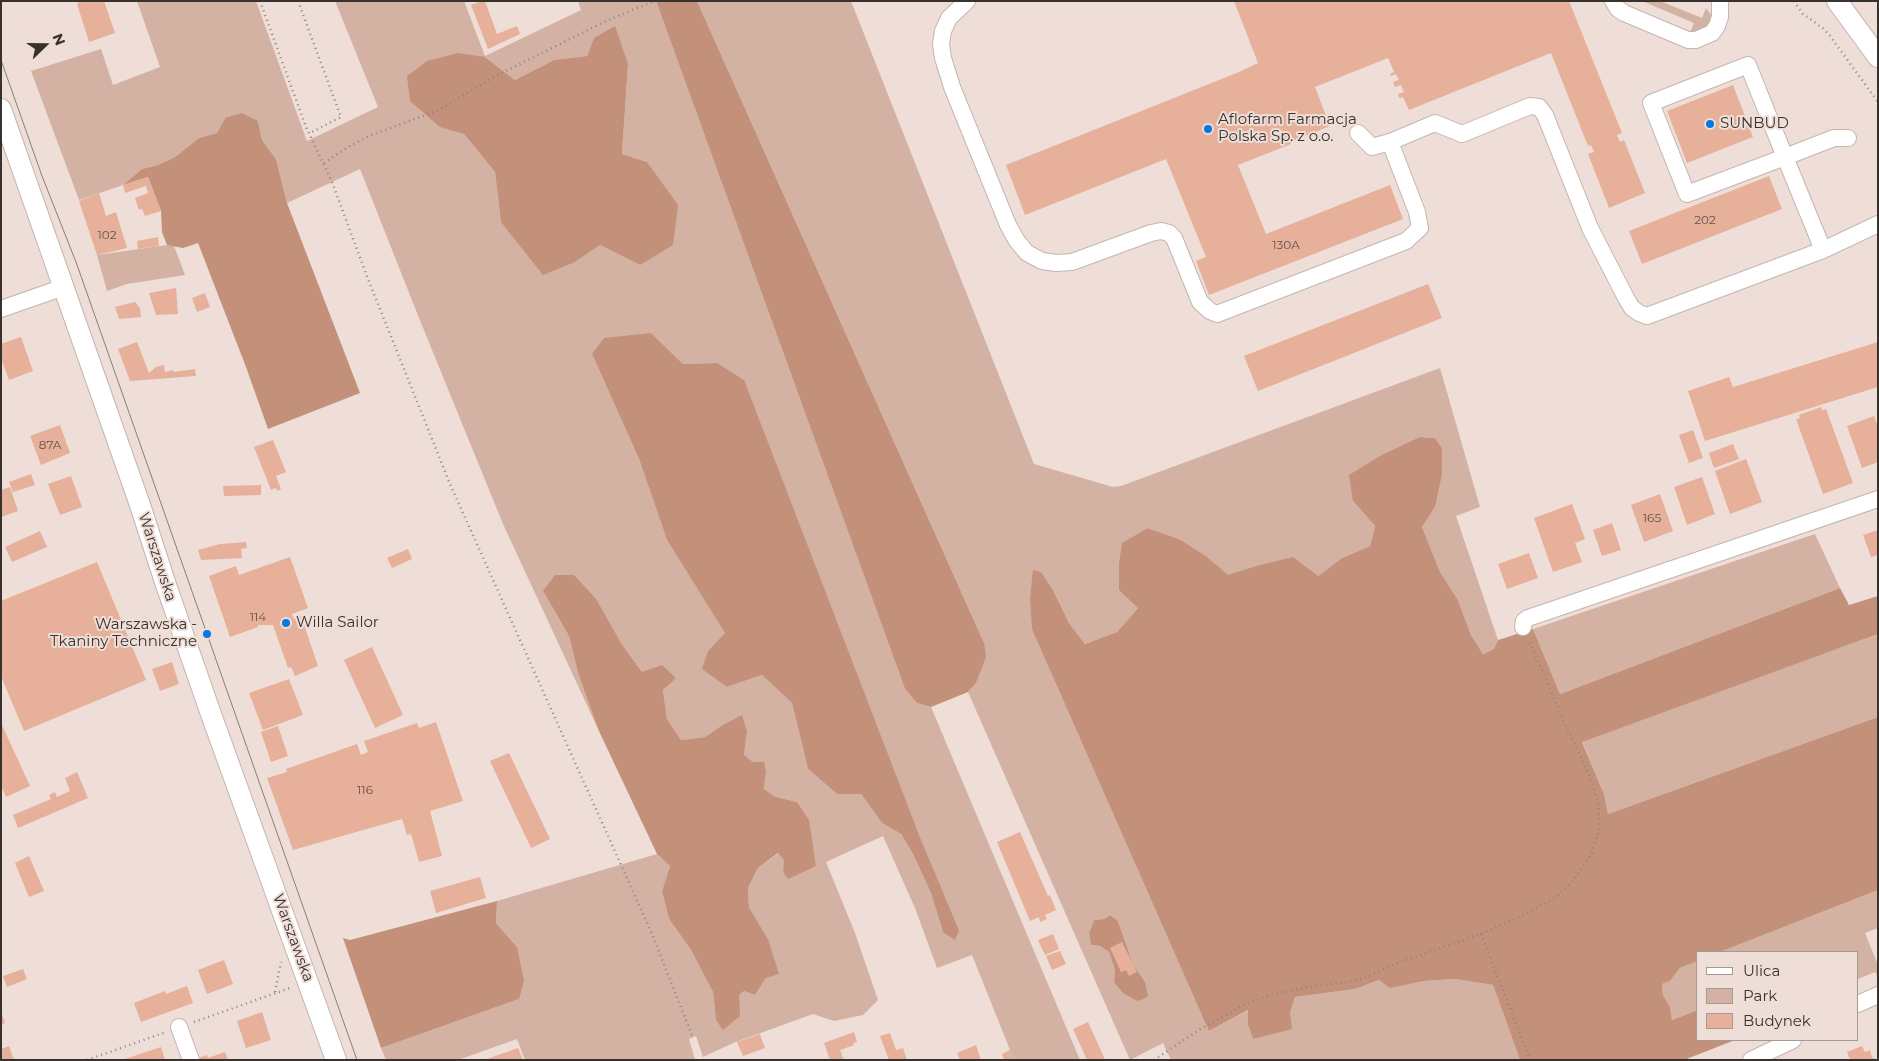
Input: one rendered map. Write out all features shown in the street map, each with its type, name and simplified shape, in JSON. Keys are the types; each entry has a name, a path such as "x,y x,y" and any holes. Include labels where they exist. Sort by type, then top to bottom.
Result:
{"main road":[{"path":"1837,1 1878,58"},
{"name":"Warszawska","path":"1,109 137,496 212,717 336,1060"}],"street":[{"path":"967,1 948,18 942,31 943,58 952,87 1008,224 1017,241 1027,253 1042,261 1056,263 1072,262 1151,233 1161,230 1169,232 1174,238 1200,302 1210,311 1217,314 1406,241 1420,228 1417,212 1390,142"},
{"path":"1613,1 1618,9 1624,13 1688,40 1705,38 1712,33 1720,17 1720,1"},
{"path":"1822,250 1785,156 1748,65 1651,103 1687,194 1785,156 1834,138 1848,138"},
{"path":"1358,133 1372,147 1390,142 1435,123 1462,134 1530,106 1539,108 1545,115 1590,228 1626,298 1632,308 1647,316 1822,250 1878,224"},
{"path":"1,309 64,287"},
{"path":"1523,627 1524,621 1528,618 1878,499"},
{"path":"1859,1004 1878,995"},
{"path":"179,1027 190,1060"},
{"path":"1757,1058 1791,1041"}],"path":[{"path":"260,1 306,127 332,182 368,279 450,484 652,934 693,1038"},
{"path":"298,1 341,117 310,133"},
{"path":"324,163 369,136 439,110 522,62 654,1"},
{"path":"1794,1 1803,14 1824,29 1830,36 1878,102"},
{"path":"1154,1060 1202,1028 1246,1004 1271,995 1303,988 1365,978 1389,966 1482,934 1524,915 1555,898 1573,881 1591,855 1600,827 1597,797 1588,770 1564,722 1523,627"},
{"path":"1482,934 1530,1060"},
{"path":"275,993 281,962"}],"green space":[{"path":"137,1 256,1 307,141 378,107 335,1 464,1 485,56 581,10 578,1 656,1 905,689 917,703 931,707 1080,1060 1014,1060 972,955 937,968 915,908 883,836 826,862 855,933 878,1000 863,1015 834,1021 813,1014 733,1043 703,1057 696,1036 689,1039 695,1060 525,1060 517,1039 458,1060 386,1060 381,1048 519,999 517,947 496,923 497,901 657,854 670,866 662,891 669,919 691,950 713,992 716,1020 738,995 744,991 755,995 766,978 768,939 749,907 748,888 758,868 779,853 785,860 783,872 816,866 814,855 797,802 776,797 764,789 766,772 744,755 747,732 721,726 705,737 681,740 667,719 663,690 676,677 642,672 621,643 543,591 569,636 578,673 598,729 503,524 360,169 287,203 276,159 262,140 258,121 225,118 217,133 199,138 175,157 158,165 142,169 123,185 79,200 31,71 101,49 113,85 160,67","holes":["594,38 628,64 622,154 647,162 640,265 600,245 575,262 501,222 495,172 464,134 485,57 515,80 554,60 587,56","651,333 683,364 717,363 959,930 943,932 931,893 913,854 901,834 882,823 861,794 837,794 808,769 792,703 762,675 727,687 708,651 726,634 667,540 639,459 592,354"]},
{"path":"697,1 851,1 1034,464 1113,487 1121,486 1440,368 1480,507 1456,516 1498,640 1494,649 1483,654 1471,635 1458,600 1440,572 1422,527 1435,507 1442,448 1435,438 1420,437 1353,501 1375,526 1370,546 1342,558 1318,576 1256,566 1228,576 1206,556 1181,540 1148,528 1138,608 1117,632 1085,644 1069,623 1053,590 1041,573 1209,1031 1249,1010 1248,1025 1253,1039 1268,1034 1290,1013 1295,997 1355,989 1379,980 1423,981 1455,979 1493,985 1520,1060 1171,1060 1163,1043 1130,1060 968,692 976,683 984,643","holes":["1110,915 1118,921 1133,964 1145,982 1114,982 1115,970 1109,952 1100,946 1091,945 1089,933 1094,920 1104,919"]},
{"path":"1642,1 1660,1 1702,18 1706,8 1712,16 1708,28 1690,33 1694,23"},
{"path":"167,245 174,246 185,275 127,284 107,291 97,255"},
{"path":"1815,534 1840,588 1560,694 1533,629"},
{"path":"1878,634 1878,717 1608,814 1604,794 1582,741"},
{"path":"1878,890 1878,928 1865,933 1878,965 1878,977 1875,972 1859,979 1859,951 1723,951"},
{"path":"1696,962 1696,1011 1672,1020 1670,1007 1663,995 1662,984 1670,981 1680,968"}],"shaded area":[{"path":"656,1 697,1 984,643 986,657 976,683 968,692 931,707 917,703 905,689"},
{"path":"615,26 628,64 622,154 647,162 678,205 673,245 640,265 600,245 575,262 543,275 501,222 495,172 464,134 440,127 410,101 407,76 427,61 458,53 485,57 515,80 554,60 587,56 594,38"},
{"path":"242,113 258,121 262,140 276,159 287,203 360,393 268,429 198,243 183,248 167,245 162,232 161,211 148,177 123,185 142,169 158,165 175,157 199,138 217,133 225,118"},
{"path":"651,333 683,364 717,363 744,380 919,835 959,930 955,940 943,932 931,893 913,854 901,834 882,823 861,794 837,794 808,769 792,703 762,675 727,687 702,669 708,651 725,633 667,540 639,459 592,354 604,338"},
{"path":"1420,437 1435,438 1442,448 1442,474 1435,507 1422,527 1440,572 1458,600 1471,635 1483,654 1494,649 1498,640 1533,629 1560,694 1840,588 1849,605 1878,596 1878,634 1582,742 1604,794 1608,814 1878,717 1878,890 1723,951 1696,951 1696,962 1680,968 1670,981 1662,984 1663,995 1670,1007 1672,1020 1696,1011 1696,1041 1732,1041 1684,1060 1520,1060 1493,985 1455,979 1423,981 1390,988 1379,980 1355,989 1295,997 1290,1013 1292,1029 1253,1039 1248,1025 1248,1010 1209,1031 1032,629 1030,599 1033,570 1041,572 1053,590 1069,623 1085,644 1117,632 1138,608 1119,590 1119,564 1122,543 1148,528 1181,540 1206,556 1228,575 1293,557 1318,576 1342,558 1370,546 1375,526 1353,501 1349,475 1380,456"},
{"path":"555,575 574,575 596,599 621,643 642,672 662,665 676,678 663,690 667,719 681,740 705,737 742,715 747,732 744,755 753,762 764,762 766,772 764,789 776,797 797,802 809,820 816,866 788,879 783,872 784,860 778,853 758,868 748,888 749,907 768,939 779,974 766,978 755,995 744,991 739,995 740,1016 723,1030 716,1020 713,992 691,950 669,919 662,891 670,866 657,854 598,729 578,673 569,636 543,591"},
{"path":"497,901 496,923 517,947 524,981 519,999 381,1048 343,938 350,940"},
{"path":"1110,915 1118,921 1133,964 1145,982 1148,996 1143,999 1137,1001 1123,993 1114,982 1115,970 1109,952 1100,946 1091,945 1089,933 1094,920 1104,919"}],"building":[{"path":"79,1 104,1 115,33 89,42 77,4"},
{"path":"485,1 497,34 517,26 520,34 488,49 471,5"},
{"name":"Aflofarm Farmacja Polska Sp. z o.o.","path":"1234,1 1569,1 1622,133 1617,135 1620,142 1624,140 1645,193 1609,208 1588,154 1594,152 1591,145 1588,146 1551,53 1409,110 1403,97 1399,98 1398,94 1404,92 1401,85 1395,87 1393,82 1399,80 1396,74 1391,76 1390,74 1394,72 1388,58 1315,87 1330,126 1238,165 1266,234 1390,185 1403,219 1209,295 1196,261 1206,257 1166,159 1025,215 1006,165 1258,63"},
{"name":"SUNBUD","path":"1733,85 1753,137 1687,163 1667,111"},
{"path":"1769,176 1782,209 1642,264 1629,231"},
{"path":"148,177 161,211 145,216 142,209 139,210 135,198 148,193 146,186 125,193 123,185"},
{"path":"99,193 106,216 116,212 127,248 97,255 79,201"},
{"path":"158,237 159,246 138,249 137,241"},
{"path":"1428,284 1442,318 1258,391 1244,356"},
{"path":"176,288 178,314 156,315 149,293"},
{"path":"205,293 210,307 197,312 192,298"},
{"path":"135,302 140,308 141,317 119,319 115,307"},
{"path":"21,337 33,371 9,380 1,358 1,344"},
{"path":"137,342 149,373 156,367 164,365 165,372 195,369 196,376 130,381 118,349"},
{"path":"1878,342 1878,387 1705,441 1688,391 1729,377 1733,387"},
{"path":"1821,407 1822,410 1826,409 1853,483 1823,494 1796,419 1800,418 1799,415"},
{"path":"1874,416 1878,426 1878,462 1862,468 1847,426"},
{"path":"60,425 70,453 41,465 30,436"},
{"path":"1693,430 1703,458 1689,463 1679,435"},
{"path":"273,440 286,472 276,476 281,489 277,491 276,488 271,490 254,447"},
{"path":"1733,444 1739,459 1714,468 1709,453"},
{"path":"1746,459 1762,502 1730,514 1715,471"},
{"path":"31,474 35,485 13,492 9,482"},
{"path":"71,476 82,507 60,515 48,484"},
{"path":"1702,477 1715,514 1687,525 1674,487"},
{"path":"261,485 261,495 224,496 223,486"},
{"path":"10,487 18,511 1,517 1,490"},
{"path":"1660,494 1673,531 1644,542 1631,505"},
{"path":"1572,504 1585,539 1575,543 1582,562 1553,572 1534,518"},
{"path":"1612,523 1621,550 1602,556 1593,530"},
{"path":"1878,530 1878,555 1871,557 1863,535"},
{"path":"40,531 47,547 12,562 5,547"},
{"path":"246,542 247,548 241,549 242,558 201,560 198,550 220,544"},
{"path":"408,549 412,559 392,568 387,558"},
{"path":"1529,553 1538,578 1507,589 1498,564"},
{"path":"290,557 308,608 292,614 294,619 301,616 318,666 295,676 291,667 288,668 273,625 258,625 258,627 230,637 209,576 236,566 239,575"},
{"path":"97,562 146,680 24,731 1,676 1,601"},
{"path":"372,647 403,715 375,728 344,660"},
{"path":"172,662 179,684 160,691 152,669"},
{"path":"289,679 303,715 263,730 249,693"},
{"path":"436,722 463,801 430,811 442,856 419,862 411,834 407,835 402,819 293,850 267,778 287,772 286,769 357,744 361,755 368,752 364,741 417,723 419,728"},
{"path":"1,723 30,786 6,797 1,786"},
{"path":"278,726 288,756 271,762 261,732"},
{"path":"509,753 550,839 531,848 490,761"},
{"path":"77,772 88,798 18,828 13,815 51,799 49,795 55,792 57,797 70,791 65,778"},
{"path":"1020,832 1056,910 1045,915 1047,919 1040,922 1039,917 1030,921 997,842"},
{"path":"29,856 44,891 29,897 15,863"},
{"path":"480,877 486,898 436,913 430,891"},
{"path":"1053,934 1059,949 1045,955 1038,940"},
{"path":"1122,942 1137,972 1129,976 1126,970 1121,972 1110,948"},
{"path":"1060,951 1066,964 1052,970 1046,956"},
{"path":"224,960 233,984 207,994 198,970"},
{"path":"23,969 27,979 7,987 3,976"},
{"path":"187,986 193,1003 141,1022 134,1003 165,991 166,994"},
{"path":"1,1012 5,1023 1,1025"},
{"path":"262,1012 271,1040 246,1048 237,1021"},
{"path":"1088,1022 1105,1060 1087,1060 1073,1029"},
{"path":"854,1032 857,1042 840,1050 844,1060 830,1060 824,1043"},
{"path":"890,1033 896,1050 903,1048 907,1060 889,1060 880,1036"},
{"path":"760,1034 765,1048 743,1056 737,1042"},
{"path":"976,1045 981,1060 960,1060 957,1053"},
{"path":"9,1046 14,1060 1,1060 1,1049"},
{"path":"1862,1046 1865,1052 1870,1050 1872,1057 1877,1060 1850,1060 1847,1052"},
{"path":"161,1047 165,1060 125,1060 125,1059"},
{"path":"518,1048 523,1060 487,1060 487,1059"},
{"path":"1010,1050 1014,1060 1004,1060 1002,1054"},
{"path":"225,1052 228,1060 193,1060 207,1055 208,1058"}],"tram line":[{"path":"1,60 42,176 76,262 357,1060"}],"place":[{"name":"SUNBUD","path":"1710,124"},
{"name":"Aflofarm Farmacja Polska Sp. z o.o.","path":"1208,129"},
{"name":"Willa Sailor","path":"286,623"},
{"name":"Warszawska - Tkaniny Techniczne","path":"207,634"}]}
